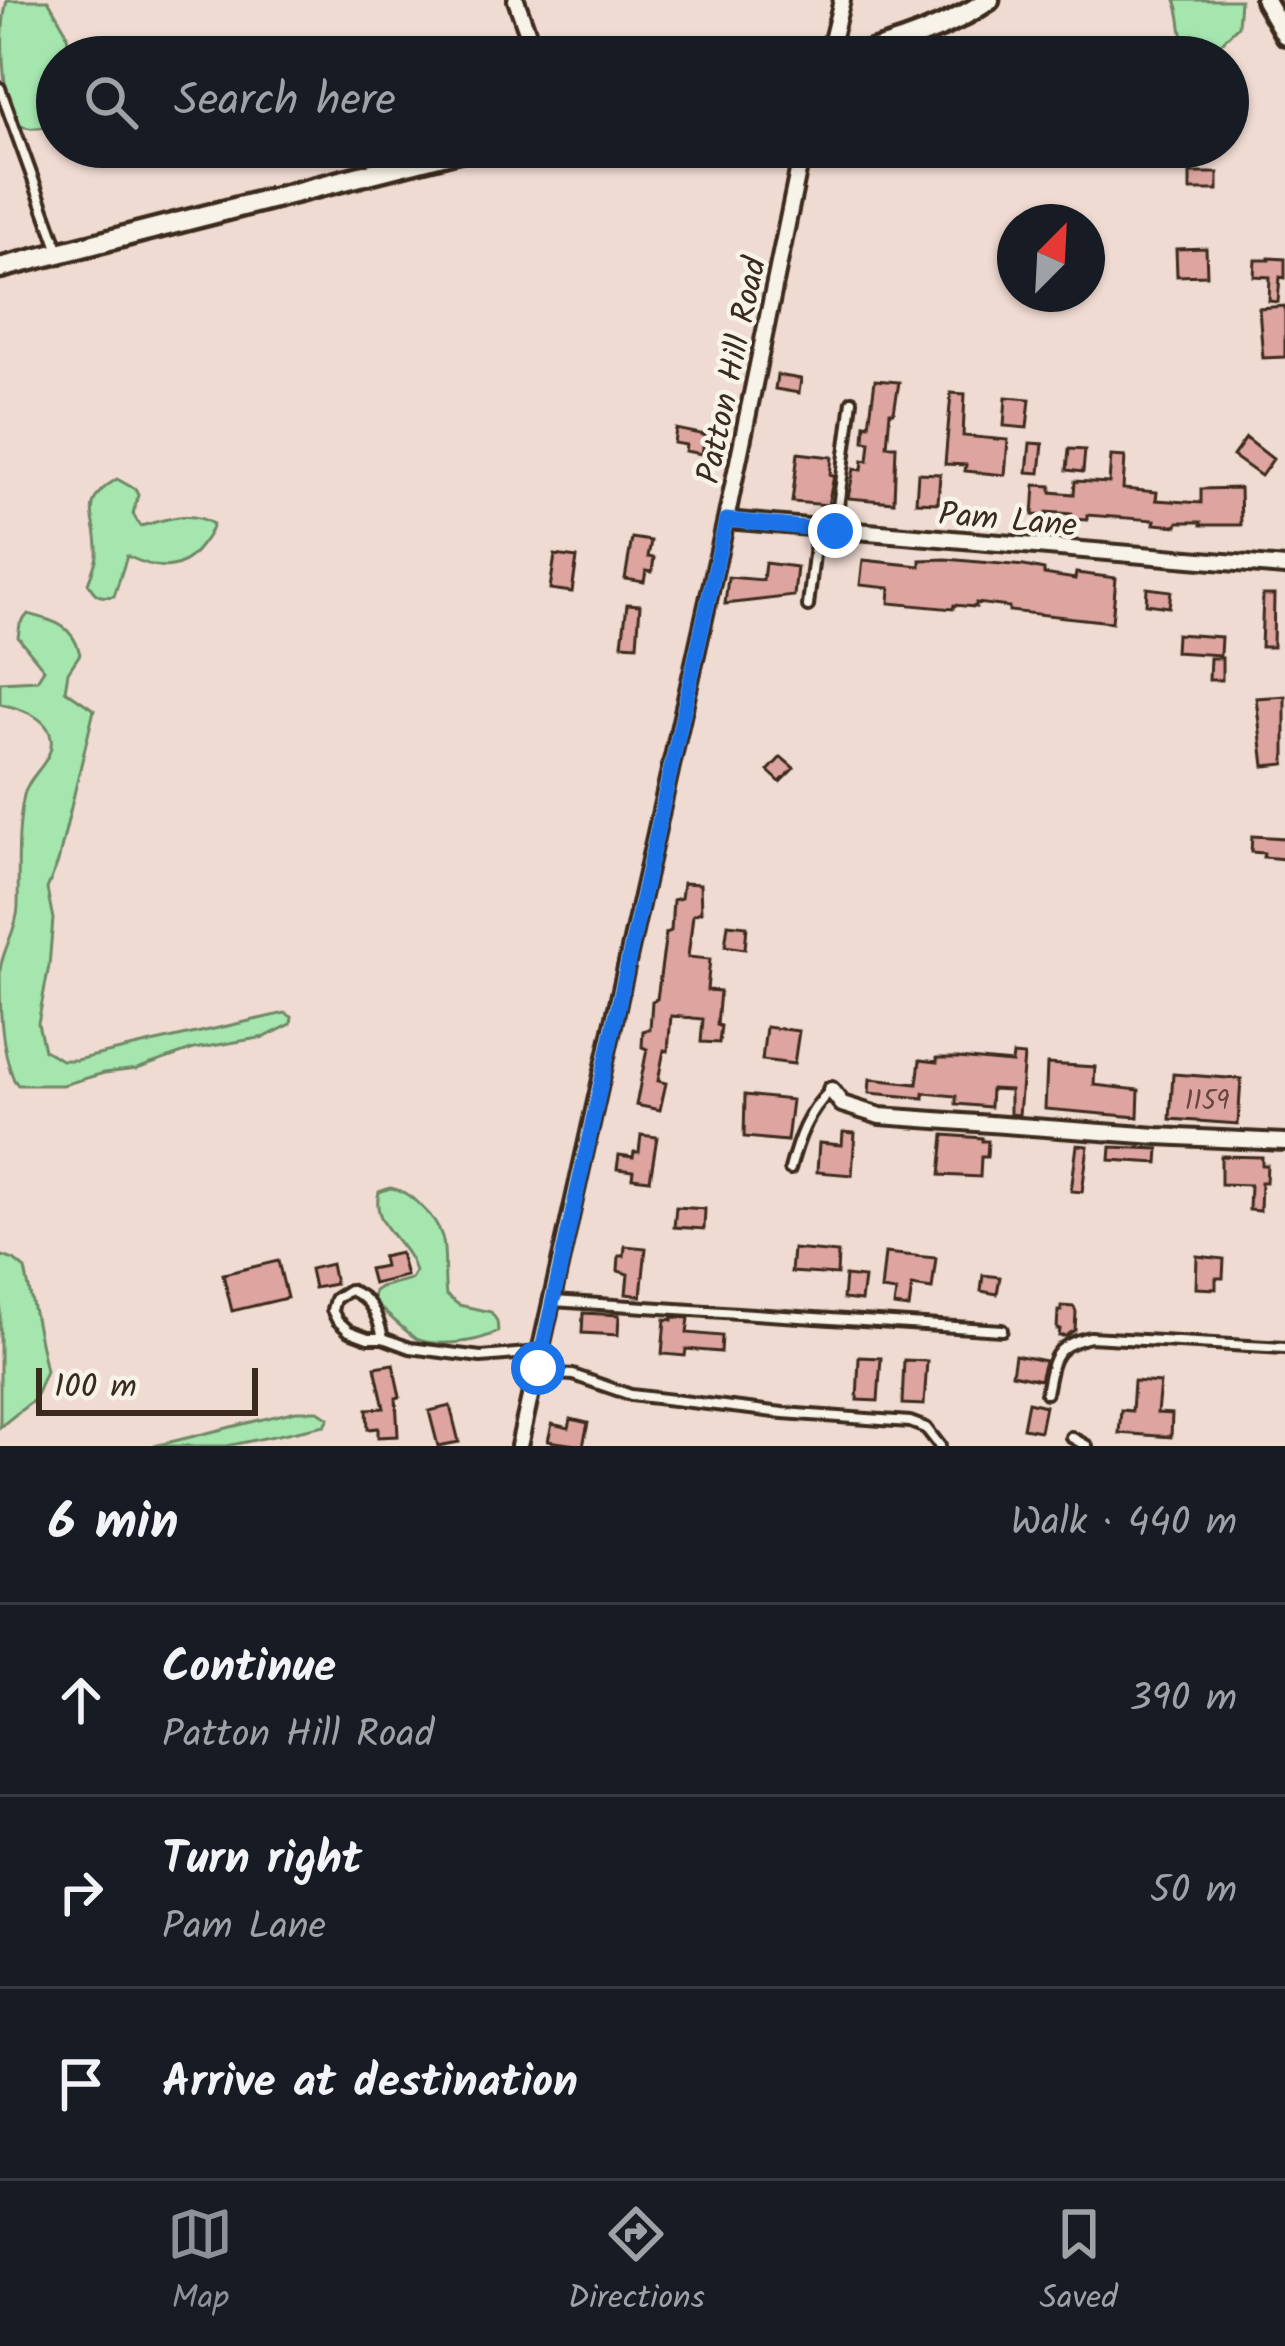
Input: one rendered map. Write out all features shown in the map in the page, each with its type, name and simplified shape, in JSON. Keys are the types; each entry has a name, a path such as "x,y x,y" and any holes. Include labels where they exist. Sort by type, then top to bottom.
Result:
{"main road":[{"path":"913,36 989,0"},
{"path":"0,268 391,168"}],"street":[{"path":"516,0 529,36"},
{"path":"833,36 842,0"},
{"path":"1265,0 1285,35"},
{"name":"Patton Hill Road","path":"519,1446 726,520 799,168"},
{"name":"Pam Lane","path":"726,520 1285,567"},
{"path":"831,1090 842,1104 880,1116 1285,1142"}],"lane":[{"path":"0,88 60,252"},
{"path":"835,531 852,401"},
{"path":"808,607 817,529"},
{"path":"790,1169 803,1127 831,1090"},
{"path":"383,1338 367,1299 349,1290 334,1299 332,1310 337,1319 368,1338 481,1357 542,1352"},
{"path":"553,1300 1002,1330"},
{"path":"1046,1393 1056,1353 1064,1345 1090,1337 1285,1348"},
{"path":"538,1368 631,1395 910,1422 926,1428 940,1446"},
{"path":"1071,1437 1087,1446"}],"green space":[{"path":"7,0 48,0 66,31 67,36 36,36 36,127 19,124 8,99 3,28"},
{"path":"1175,0 1240,0 1238,26 1228,36 1182,36"},
{"path":"117,479 138,495 133,514 140,526 186,516 213,524 198,549 182,563 155,566 127,556 114,596 105,597 88,583 97,555 92,512 97,496"},
{"path":"28,614 54,622 73,636 80,654 68,672 65,690 94,710 58,862 47,889 53,919 38,1023 44,1050 62,1060 76,1060 285,1013 292,1017 291,1024 265,1037 194,1049 137,1069 63,1085 18,1085 14,1080 3,1040 0,970 17,915 24,795 51,746 49,730 38,719 0,704 0,682 37,680 44,669 18,637"},
{"path":"390,1188 411,1197 439,1228 446,1295 459,1305 491,1312 498,1331 471,1341 427,1342 410,1334 373,1301 374,1291 411,1279 415,1272 380,1214 379,1192"},
{"path":"0,1255 25,1269 46,1371 34,1400 0,1427"},
{"path":"296,1411 318,1411 329,1418 325,1425 227,1446 154,1446"}],"building":[{"path":"1190,173 1218,173 1218,190 1190,190"},
{"path":"1206,248 1207,275 1177,276 1176,249"},
{"path":"1285,259 1278,302 1269,301 1270,277 1254,276 1255,260"},
{"path":"1285,306 1285,357 1263,358 1259,308"},
{"path":"777,375 801,379 799,393 775,389"},
{"path":"875,380 899,382 887,446 896,446 894,502 848,498 854,469 862,470 863,460 868,461 865,424 869,425"},
{"path":"951,393 965,394 963,436 1008,440 1005,475 945,464"},
{"path":"1006,397 1030,399 1027,428 1004,426"},
{"path":"676,429 705,435 702,454 674,443"},
{"path":"1246,438 1273,459 1261,476 1233,456"},
{"path":"1030,443 1043,444 1040,473 1027,472"},
{"path":"1069,449 1085,450 1083,472 1067,470"},
{"path":"798,453 832,457 828,505 792,502"},
{"path":"1111,456 1125,457 1123,489 1157,492 1156,500 1201,503 1201,489 1240,488 1241,525 1178,522 1177,526 1154,524 1155,520 1033,515 1035,485 1074,494 1075,481 1109,483"},
{"path":"918,473 940,474 938,503 916,502"},
{"path":"632,538 651,541 652,572 646,571 644,582 625,579"},
{"path":"555,555 577,558 572,592 550,589"},
{"path":"863,560 920,566 920,560 1024,566 1075,579 1076,573 1116,578 1112,622 976,603 976,607 954,605 953,609 889,603 890,588 860,585"},
{"path":"765,563 797,567 794,596 725,604 728,577 763,580"},
{"path":"1147,588 1171,591 1169,607 1146,604"},
{"path":"1263,595 1274,595 1273,647 1261,647"},
{"path":"627,604 640,605 637,645 622,644"},
{"path":"1176,634 1221,637 1220,655 1175,652"},
{"path":"1210,658 1222,658 1222,680 1209,680"},
{"path":"1285,696 1285,764 1264,766 1256,698"},
{"path":"781,757 794,768 780,782 768,771"},
{"path":"1252,836 1285,838 1285,859 1251,852"},
{"path":"683,883 700,884 701,912 693,915 688,957 710,959 707,990 720,991 717,1025 721,1026 719,1043 701,1042 703,1019 671,1016 668,1051 664,1050 658,1081 666,1083 660,1110 636,1105 647,1049 642,1047 643,1031 650,1029 673,900 681,898"},
{"path":"728,924 747,926 745,949 725,946"},
{"path":"766,1027 799,1031 794,1064 762,1060"},
{"path":"1013,1055 1024,1056 1019,1115 1010,1114 1010,1090 991,1089 990,1107 956,1104 956,1096 869,1093 870,1079 917,1084 920,1060 1012,1063"},
{"path":"1047,1064 1095,1067 1094,1085 1139,1090 1138,1117 1045,1109"},
{"path":"1173,1074 1241,1079 1238,1124 1170,1119"},
{"path":"745,1095 792,1100 787,1141 744,1137"},
{"path":"843,1132 855,1133 852,1175 817,1172 819,1143 842,1145"},
{"path":"641,1135 657,1137 650,1180 632,1178 633,1171 617,1169 619,1155 633,1157 639,1152"},
{"path":"944,1135 988,1141 980,1177 940,1175"},
{"path":"1077,1145 1088,1146 1082,1192 1071,1191"},
{"path":"1111,1147 1159,1149 1158,1163 1110,1160"},
{"path":"1221,1156 1262,1157 1262,1165 1267,1165 1260,1211 1249,1210 1250,1185 1221,1184"},
{"path":"676,1207 705,1209 704,1229 674,1227"},
{"path":"625,1246 646,1248 641,1296 626,1294 628,1274 618,1271"},
{"path":"793,1249 838,1253 837,1275 791,1272"},
{"path":"400,1253 406,1276 373,1284 369,1269 384,1266 382,1257"},
{"path":"885,1253 936,1258 932,1289 912,1286 909,1308 894,1306 896,1292 881,1290"},
{"path":"1197,1256 1224,1259 1223,1278 1216,1278 1216,1289 1196,1288"},
{"path":"278,1261 287,1298 232,1311 223,1274"},
{"path":"331,1264 335,1284 314,1288 310,1269"},
{"path":"983,1275 1000,1277 997,1294 981,1291"},
{"path":"845,1276 864,1278 861,1301 843,1299"},
{"path":"1061,1306 1074,1307 1076,1312 1075,1330 1066,1336 1059,1336 1057,1329"},
{"path":"583,1313 619,1315 618,1335 582,1333"},
{"path":"689,1318 687,1333 722,1336 721,1352 686,1349 685,1356 662,1354 665,1319"},
{"path":"1015,1355 1045,1361 1040,1380 1012,1374"},
{"path":"859,1357 881,1358 878,1401 857,1400"},
{"path":"904,1360 927,1361 924,1405 902,1404"},
{"path":"393,1364 400,1397 396,1398 398,1436 378,1437 378,1428 368,1429 367,1409 384,1408 375,1367"},
{"path":"1134,1381 1160,1383 1157,1413 1172,1414 1171,1437 1119,1433 1121,1410 1132,1411"},
{"path":"1028,1402 1045,1406 1040,1431 1023,1428"},
{"path":"450,1406 459,1442 438,1446 429,1411"},
{"path":"571,1419 588,1423 583,1446 548,1441 552,1424 569,1428"}],"route":[{"path":"538,1368 726,520 835,531"}]}
